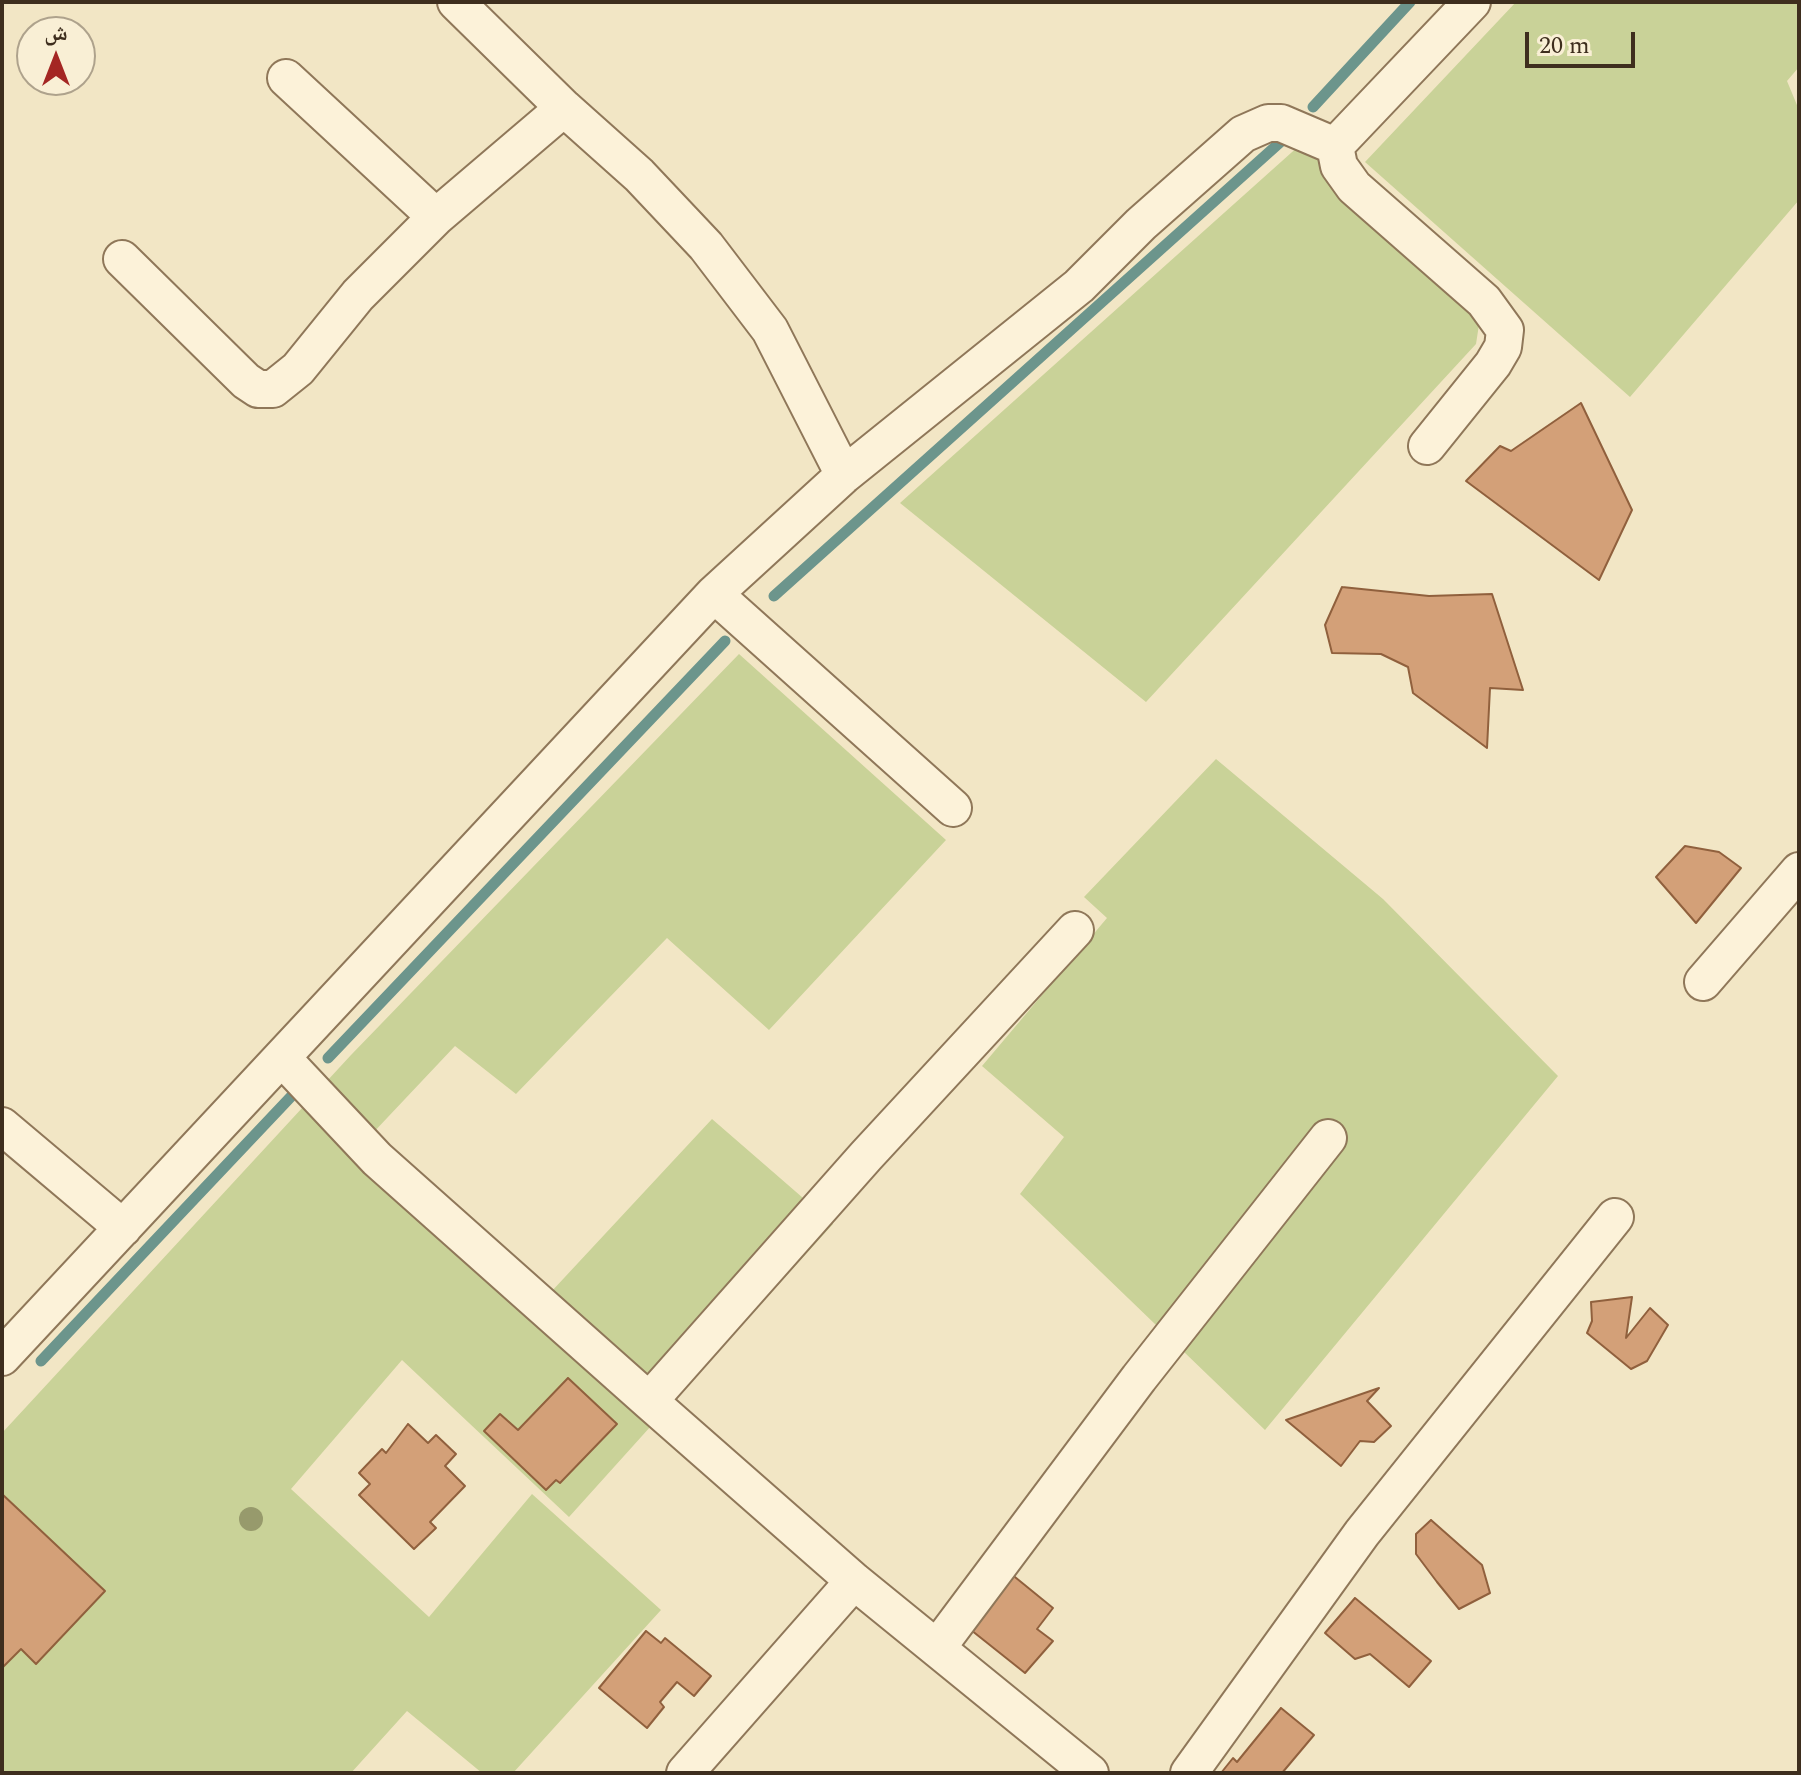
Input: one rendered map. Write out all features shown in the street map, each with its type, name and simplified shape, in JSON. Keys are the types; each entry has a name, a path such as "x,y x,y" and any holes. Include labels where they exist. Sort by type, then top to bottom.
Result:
{"street":[{"path":"456,2 564,108 639,175 706,246 770,330 844,475"},
{"path":"1335,146 1472,2"},
{"path":"286,78 436,217"},
{"path":"122,259 246,381 258,389 273,389 298,369 358,295 436,217 564,108"},
{"path":"2,1357 714,594 844,475 1079,286 1141,224 1243,134 1268,123 1281,123 1335,146"},
{"path":"1335,146 1339,166 1354,187 1484,301 1505,330 1503,347 1493,364 1427,446"},
{"path":"714,594 953,808"},
{"path":"1703,982 1799,871"},
{"path":"649,1401 866,1156 1075,930"},
{"path":"283,1059 377,1159 649,1401 854,1581 1090,1773"},
{"path":"2,1126 123,1228"},
{"path":"937,1648 1139,1378 1328,1138"},
{"path":"1189,1773 1362,1533 1615,1217"},
{"path":"685,1773 854,1581"}],"green space":[{"path":"1516,2 1799,2 1799,67 1787,81 1799,110 1799,200 1630,397 1365,162"},
{"path":"1301,144 1470,302 1480,318 1476,344 1146,702 900,503"},
{"path":"739,654 946,840 769,1030 667,938 516,1094 455,1046 371,1135 551,1292 712,1119 833,1224 569,1517 402,1360 291,1489 429,1617 532,1494 661,1610 513,1773 482,1773 407,1711 351,1773 2,1773 2,1433 351,1055"},
{"path":"1216,759 1383,899 1558,1076 1265,1430 1020,1194 1064,1137 982,1066 1107,918 1084,897"}],"building":[{"path":"1581,403 1632,510 1599,580 1466,481 1500,446 1511,451"},
{"path":"1342,587 1429,596 1492,594 1523,690 1490,688 1487,748 1413,693 1408,667 1381,654 1332,653 1325,625"},
{"path":"1685,846 1719,852 1741,868 1696,923 1656,877"},
{"path":"1632,1297 1626,1338 1650,1308 1668,1325 1647,1361 1631,1369 1587,1333 1592,1321 1591,1302"},
{"path":"568,1378 617,1424 560,1483 556,1480 546,1490 484,1431 500,1414 518,1430"},
{"path":"1379,1388 1367,1401 1391,1426 1374,1442 1360,1441 1341,1466 1286,1420"},
{"path":"408,1424 428,1443 436,1435 456,1454 445,1466 465,1486 430,1522 436,1528 414,1549 359,1495 370,1484 359,1473 382,1449 386,1453"},
{"path":"2,1494 105,1591 36,1664 21,1649 2,1668"},
{"path":"1431,1520 1482,1565 1490,1593 1459,1609 1437,1582 1416,1554 1416,1534"},
{"path":"1010,1573 1053,1608 1037,1629 1053,1641 1025,1673 971,1630"},
{"path":"1355,1598 1431,1661 1409,1687 1370,1654 1355,1659 1325,1633"},
{"path":"646,1631 661,1643 665,1638 711,1676 694,1696 677,1682 660,1702 664,1707 647,1728 599,1688"},
{"path":"1281,1708 1314,1735 1282,1773 1221,1773 1233,1758 1237,1762"}],"waterway":[{"path":"1313,107 1410,2"},
{"path":"774,596 1286,137"},
{"path":"328,1058 725,641"},
{"path":"41,1361 302,1085"}]}
